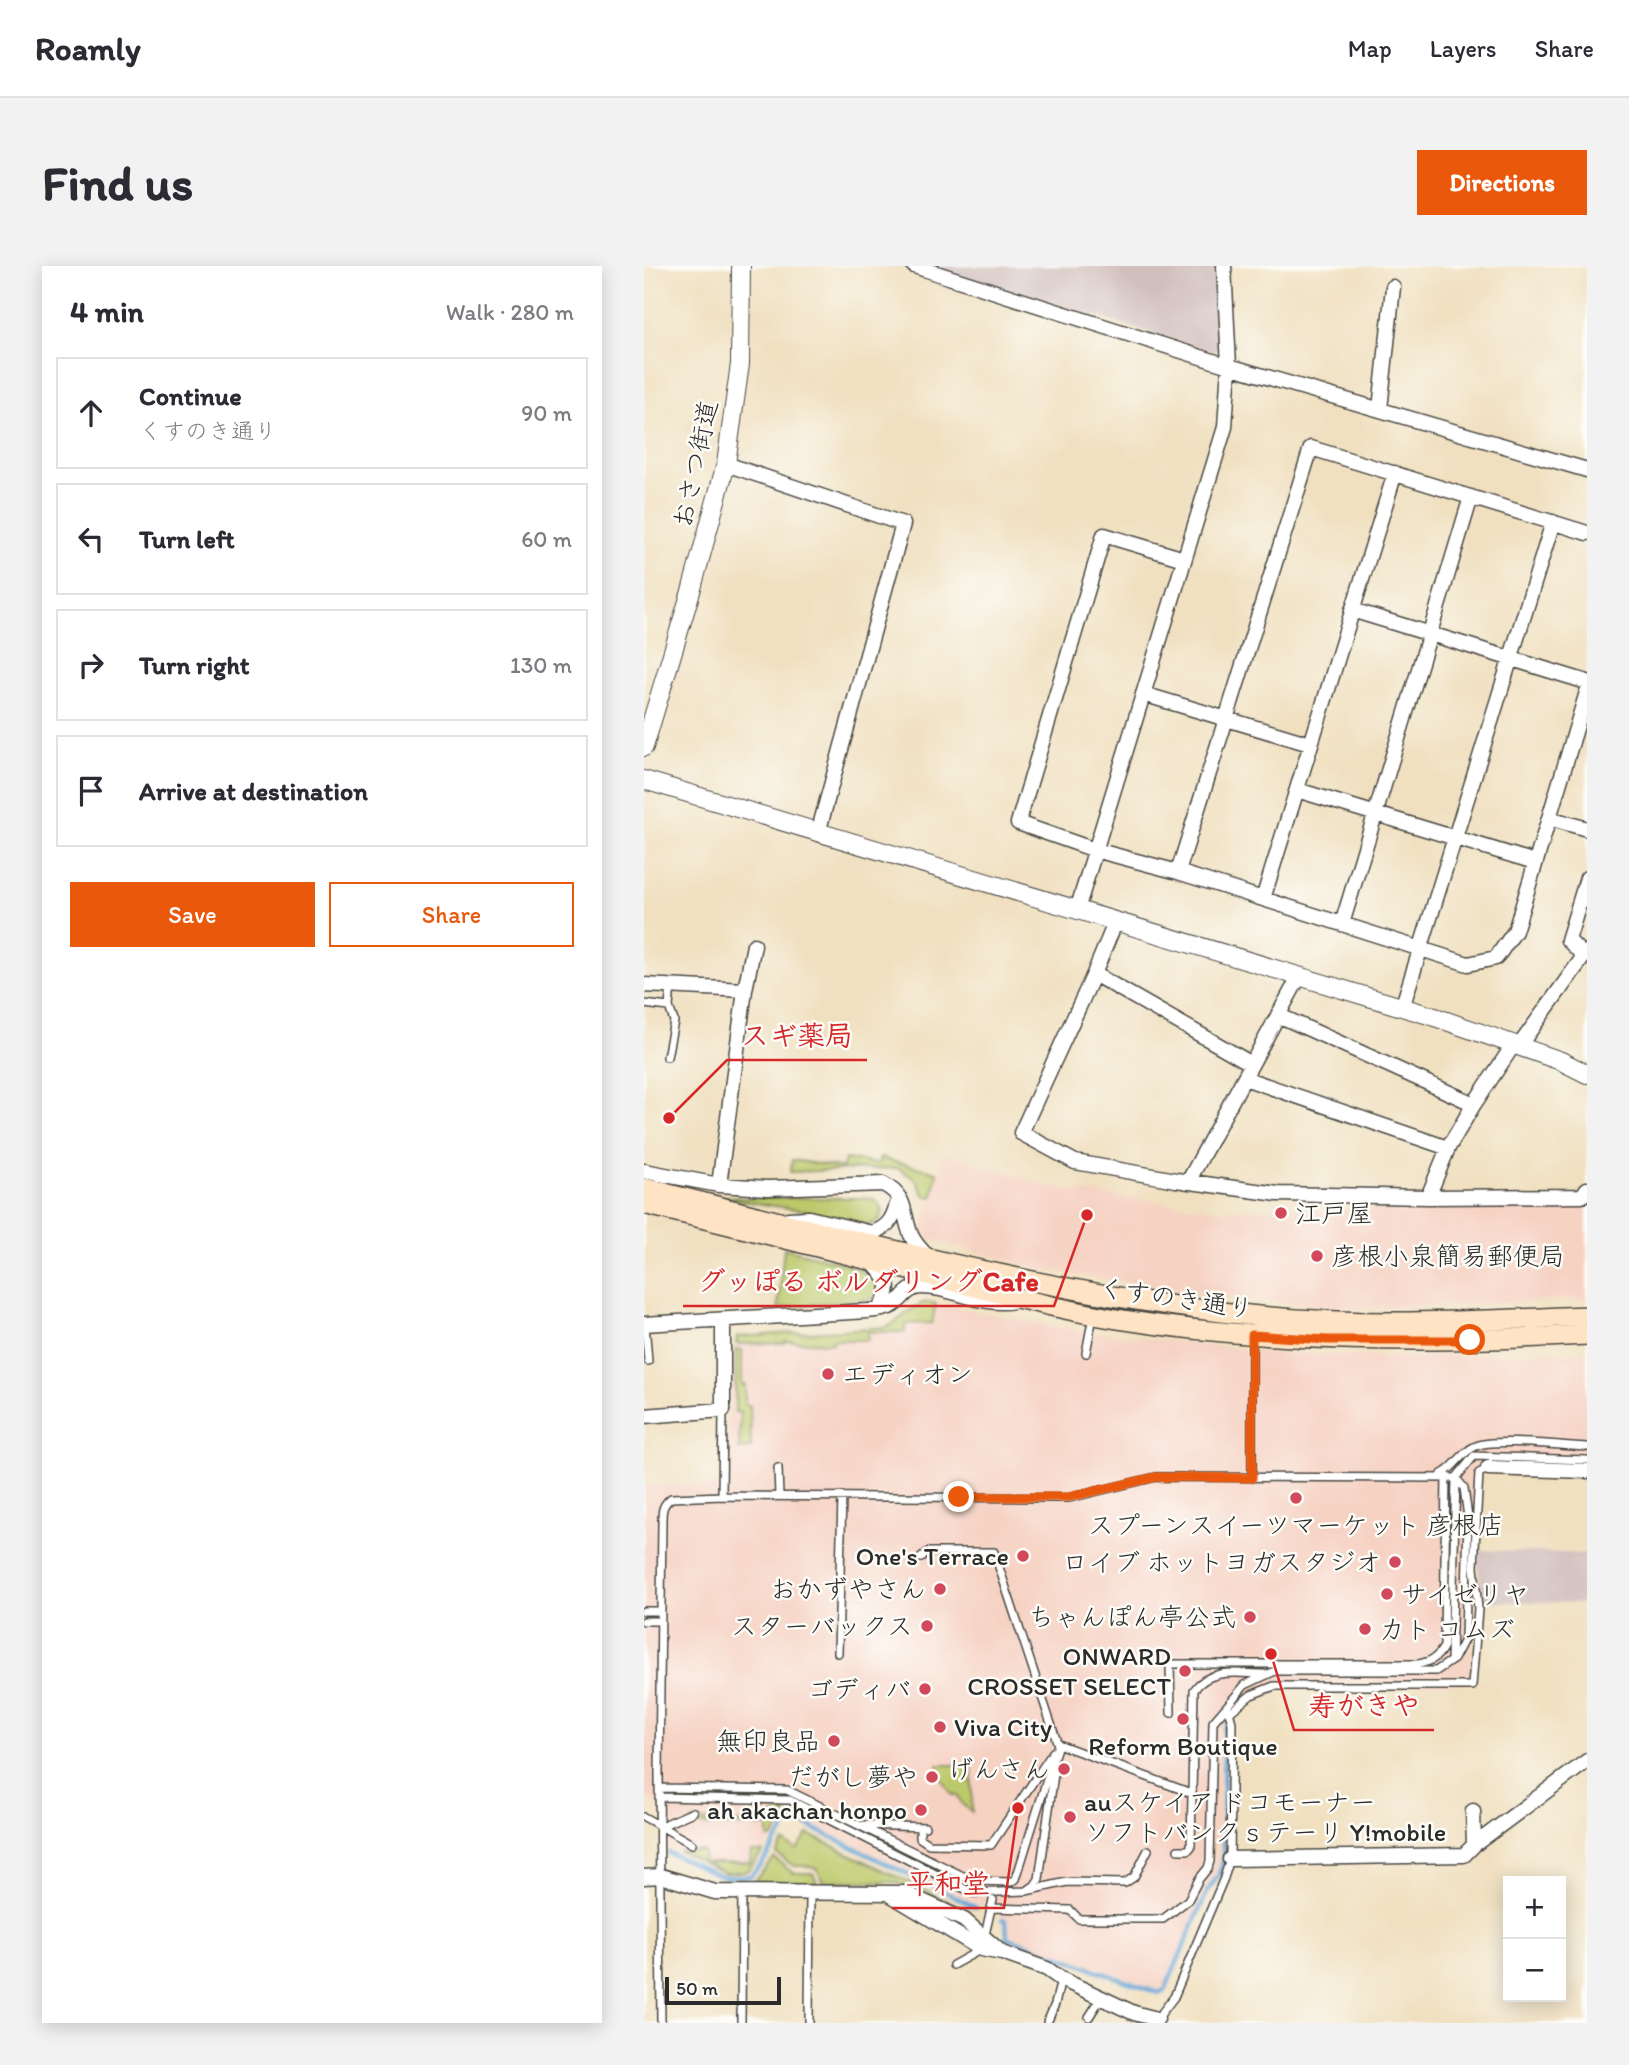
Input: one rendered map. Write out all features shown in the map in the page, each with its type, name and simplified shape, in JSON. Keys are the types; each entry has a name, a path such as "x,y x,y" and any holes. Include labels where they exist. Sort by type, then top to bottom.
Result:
{"main road":[{"name":"くすのき通り","path":"644,1188 870,1260 1021,1299 1093,1314 1252,1335 1328,1340 1414,1342 1587,1335"},
{"name":"くすのき通り","path":"644,1204 743,1220 772,1220 1110,1297 1248,1315 1328,1321 1411,1322 1587,1316"}],"street":[{"name":"おさつ街道","path":"644,747 726,464 740,364 741,266"},
{"path":"914,266 1229,366 1587,470"},
{"path":"1077,910 1224,427 1229,366 1224,266"},
{"path":"1380,409 1393,287"},
{"path":"1178,872 1311,448 1587,533"},
{"path":"726,464 903,524 818,833"},
{"path":"1263,899 1395,473"},
{"path":"1342,924 1471,497"},
{"path":"1402,1008 1457,839 1553,522"},
{"path":"1185,559 1104,535 1018,823 1095,850 1178,872 1468,964 1496,958 1515,931 1587,692"},
{"path":"1352,610 1587,682"},
{"path":"1143,694 1310,744"},
{"path":"644,780 1402,1008 1517,1045 1587,1074"},
{"path":"1297,790 1535,862"},
{"path":"1549,818 1587,829"},
{"path":"1428,1197 1448,1148 1474,1104 1586,954 1568,940 1587,878"},
{"path":"1115,923 1021,1133 1075,1162 1188,1182 1278,1194 1582,1196 1587,1189"},
{"path":"719,1185 731,1067 754,945"},
{"path":"1094,975 1250,1063"},
{"path":"1188,1182 1250,1063 1299,977"},
{"path":"644,985 745,990"},
{"path":"1278,1015 1474,1104"},
{"path":"1244,1078 1448,1148"},
{"path":"644,1171 719,1185 768,1188 883,1185 900,1196 910,1234 928,1257"},
{"path":"772,1220 809,1218 872,1233 889,1224 900,1196"},
{"path":"870,1260 887,1280 888,1295 879,1309"},
{"path":"644,1324 843,1314 894,1304 903,1294 920,1287 990,1303 1021,1299"},
{"path":"644,1416 723,1410 723,1321"},
{"path":"1488,1468 1557,1475 1587,1471"},
{"path":"1230,1859 1464,1856 1587,1760"},
{"path":"1473,1811 1474,1846"},
{"path":"644,1877 661,1876 715,1892 905,1893 964,1920 983,1943"},
{"path":"887,1892 922,1922 1047,1969 1061,1979 1101,1998 1135,2013 1157,2018"}],"lane":[{"path":"667,1057 674,1021 669,1007 671,986"},
{"path":"644,1004 669,1007"},
{"path":"1086,1353 1093,1314"},
{"path":"644,1324 648,1361"},
{"path":"1252,1335 1252,1478"},
{"path":"722,1496 719,1447 723,1410"},
{"path":"1178,1850 1188,1850 1191,1847 1194,1690 1200,1681 1214,1674 1439,1674 1449,1667 1452,1658 1450,1528 1446,1475 1462,1454 1485,1442 1587,1447"},
{"path":"1171,1713 1170,1664 1418,1664 1434,1659 1444,1646 1455,1478 1474,1456 1587,1460"},
{"path":"778,1468 779,1496"},
{"path":"953,1965 983,1943 992,1904 1070,1910 1079,1919 1163,1919 1188,1900 1210,1861 1213,1722 1230,1714 1251,1695 1274,1686 1472,1686 1479,1618 1474,1567 1479,1473 1488,1468"},
{"path":"661,2023 659,1773 662,1509 671,1498 1069,1497 1156,1477 1432,1478 1446,1475 1455,1478 1464,1488 1468,1517 1465,1638 1454,1659 1436,1671 1275,1671 1245,1685 1230,1714 1230,1859 1174,1997 1157,2018"},
{"path":"838,1653 842,1496"},
{"path":"652,1503 662,1509"},
{"path":"652,1539 662,1539"},
{"path":"921,1558 928,1552 994,1552 1058,1744 1039,1879 1026,1892"},
{"path":"651,1575 662,1575"},
{"path":"644,1611 662,1611"},
{"path":"644,1621 661,1621"},
{"path":"1058,1744 1191,1794"},
{"path":"860,1824 923,1829 920,1838 923,1842 991,1845 1058,1744"},
{"path":"659,1793 783,1790 883,1835 972,1881 1011,1882 1016,1879 1058,1744"},
{"path":"650,1773 659,1773"},
{"path":"687,1793 784,1799 973,1893 1026,1892 1067,1882 1125,1883 1134,1877 1148,1850"},
{"path":"659,1827 693,1812"},
{"path":"644,1817 692,1844"},
{"path":"741,2023 742,1892"},
{"path":"809,2023 810,1892"},
{"path":"1047,2023 1061,1979"},
{"path":"1089,2017 1101,1998"}],"shaded area":[{"path":"928,266 1221,266 1221,346 1214,352"},
{"path":"944,1154 1059,1189 1220,1210 1587,1206 1587,1299 1357,1308 1201,1295 1045,1270 921,1237"},
{"path":"924,1302 1072,1330 1265,1352 1386,1357 1587,1352 1587,1463 1493,1460 1480,1461 1475,1466 1472,1569 1475,1610 1469,1684 1273,1683 1235,1711 1220,1729 1218,1867 1206,1887 1163,1988 1158,1990 1010,1935 1008,1919 815,1826 809,1819 789,1810 757,1861 747,1871 725,1873 668,1846 671,1812 644,1794 644,1740 648,1734 644,1731 644,1485 722,1486 737,1337 887,1327"},
{"path":"1480,1550 1587,1554 1587,1603 1482,1601 1478,1564"}],"green space":[{"path":"880,1158 937,1172 933,1197 925,1196 916,1180 898,1168 790,1172 792,1160 843,1168 845,1159 878,1164"},
{"path":"724,1198 869,1198 879,1204 882,1213 878,1221 867,1225 807,1211"},
{"path":"784,1248 847,1264 878,1280 879,1292 870,1299 778,1308"},
{"path":"928,1302 936,1304 932,1323 906,1324 905,1332 868,1332 868,1340 832,1340 832,1343 785,1341 736,1344 737,1337 887,1327 917,1306"},
{"path":"736,1350 742,1350 742,1385 745,1385 745,1405 750,1405 751,1448 739,1449 740,1413 735,1412"},
{"path":"938,1765 972,1765 972,1812 962,1804 958,1796 952,1795 938,1773"},
{"path":"782,1809 787,1812 773,1838 768,1838 768,1826 690,1825 692,1821 751,1822 773,1816"},
{"path":"808,1834 969,1911 964,1915 895,1882 823,1881 817,1869 794,1866 776,1854 784,1842 797,1850"},
{"path":"679,1851 703,1851 704,1863"},
{"path":"751,1852 763,1852 747,1871 725,1873 704,1863 750,1863"},
{"path":"774,1858 793,1873 813,1873 817,1882 753,1882"}],"waterway":[{"path":"1003,1919 1006,1921 1007,1937 1158,1993 1165,1990 1223,1861 1224,1729 1237,1711 1253,1698 1278,1689"},
{"path":"669,1853 724,1877 750,1876 792,1818 976,1907"}],"place":[{"name":"スギ薬局","path":"669,1118"},
{"name":"江戸屋","path":"1281,1213"},
{"name":"グッぽる ボルダリングCafe","path":"1087,1215"},
{"name":"彦根小泉簡易郵便局","path":"1317,1256"},
{"name":"エディオン","path":"828,1374"},
{"name":"スプーンスイーツマーケット 彦根店","path":"1296,1498"},
{"name":"One's Terrace","path":"1023,1556"},
{"name":"ロイブ ホットヨガスタジオ","path":"1395,1562"},
{"name":"おかずやさん","path":"940,1589"},
{"name":"サイゼリヤ","path":"1387,1594"},
{"name":"ちゃんぽん亭公式","path":"1250,1617"},
{"name":"スターバックス","path":"927,1626"},
{"name":"カト コムズ","path":"1365,1629"},
{"name":"寿がきや","path":"1271,1654"},
{"name":"ONWARD CROSSET SELECT","path":"1185,1671"},
{"name":"ゴディバ","path":"925,1689"},
{"name":"Reform Boutique","path":"1183,1719"},
{"name":"Viva City","path":"940,1727"},
{"name":"無印良品","path":"834,1741"},
{"name":"げんさん","path":"1064,1769"},
{"name":"だがし夢や","path":"932,1777"},
{"name":"平和堂","path":"1018,1808"},
{"name":"ah akachan honpo","path":"921,1810"},
{"name":"auスケイア ドコモーナー ソフトバンクｓテーリ Y!mobile","path":"1070,1817"}],"route":[{"path":"959,1497 1069,1497 1156,1477 1252,1478 1252,1335 1414,1342 1470,1340"}]}
